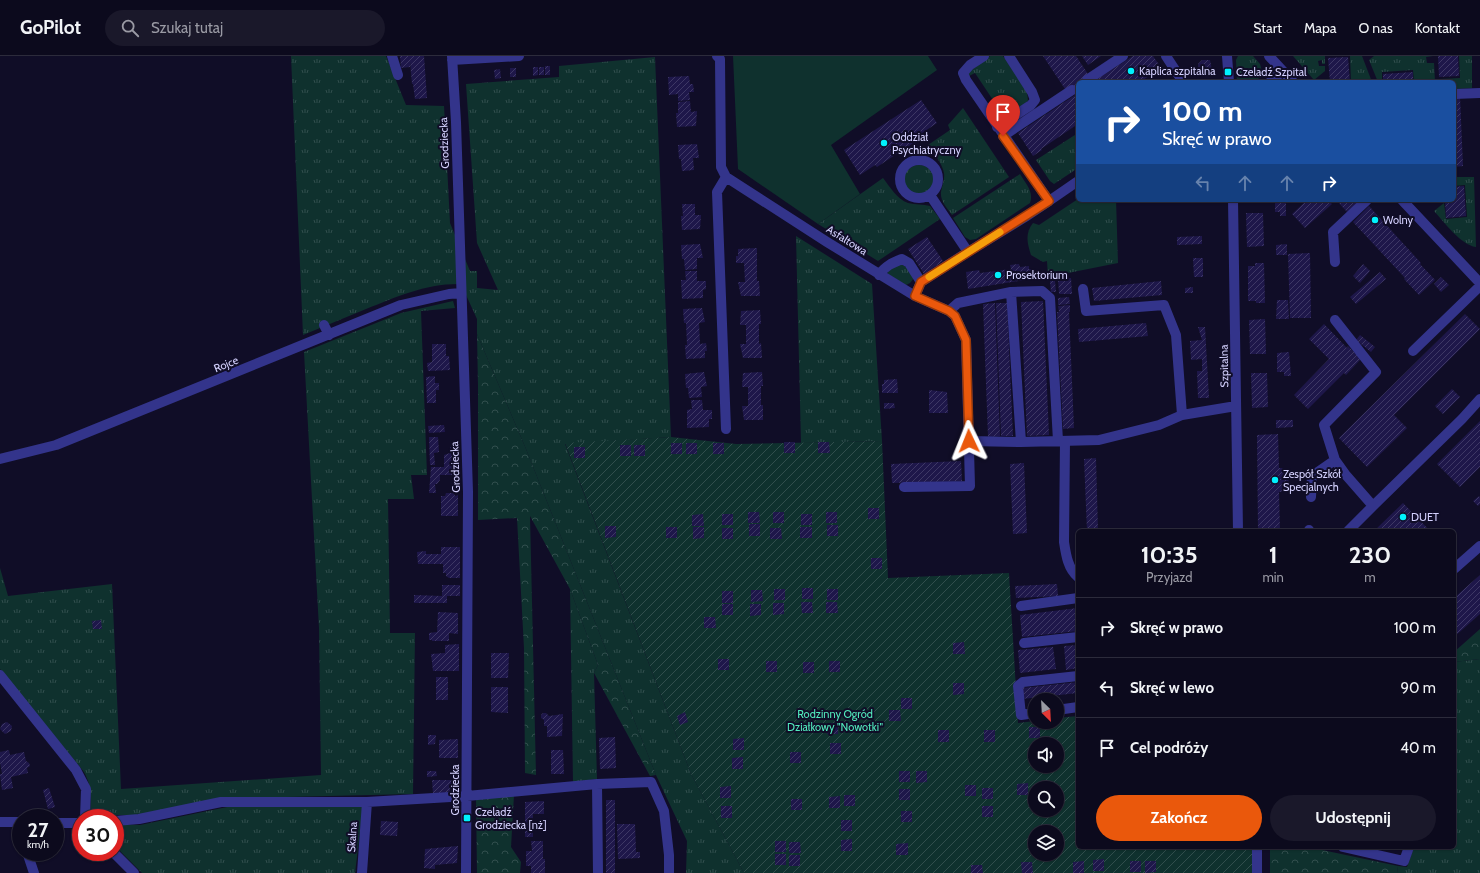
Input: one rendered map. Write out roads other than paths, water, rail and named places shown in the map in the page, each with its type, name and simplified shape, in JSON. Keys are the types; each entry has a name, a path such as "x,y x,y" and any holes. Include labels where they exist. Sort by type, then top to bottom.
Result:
{"street":[{"path":"392,56 398,75"},
{"path":"452,57 520,56"},
{"path":"718,56 720,59 721,167 726,177 717,192 726,429"},
{"path":"984,56 970,65 963,73 966,80 1049,201"},
{"path":"1000,131 1035,100 1032,92 1009,56"},
{"path":"1087,80 1123,56"},
{"path":"1166,56 1182,80"},
{"name":"Grodziecka","path":"452,57 456,122 468,492 466,873"},
{"path":"1228,57 1229,80"},
{"path":"1271,57 1291,80"},
{"path":"1272,80 1282,71"},
{"path":"1000,131 1072,90"},
{"path":"1456,94 1480,93"},
{"name":"Asfaltowa","path":"726,177 915,296 949,311"},
{"path":"915,296 921,282 1076,183"},
{"path":"930,194 968,252"},
{"name":"Szpitalna","path":"1233,202 1238,529"},
{"path":"1335,262 1333,232 1365,202"},
{"path":"1404,202 1478,279 1413,351"},
{"path":"879,274 890,264 902,259 909,263 921,282"},
{"path":"1083,290 1086,311 1164,305 1176,335 1182,415"},
{"path":"904,488 970,486 966,340 955,316 949,311 958,303 1011,292 1042,291 1050,298 1061,441 1064,542 1066,559 1076,576"},
{"path":"1011,292 1021,442"},
{"name":"Rojce","path":"0,459 56,445 329,335 400,301 461,293"},
{"path":"1335,320 1376,372 1324,425 1335,460 1345,474 1373,506"},
{"path":"324,325 329,335"},
{"path":"1350,529 1462,419 1480,399"},
{"path":"969,441 1021,442 1099,440 1159,425 1182,415 1236,406"},
{"path":"1311,497 1312,476 1335,460"},
{"path":"1456,567 1480,546"},
{"path":"1021,606 1076,598"},
{"path":"1024,643 1076,637"},
{"path":"0,675 76,770 86,789 85,809"},
{"path":"1028,714 1021,714 1018,686 1023,682 1076,676"},
{"path":"1064,709 1076,707"},
{"path":"124,820 139,819 221,802 367,802 467,796 597,784 651,782 664,811 670,855 670,873"},
{"path":"597,784 598,873"},
{"name":"Skalna","path":"362,873 367,802"},
{"path":"0,822 12,822"},
{"path":"1257,849 1257,873"},
{"path":"1352,849 1404,861 1408,849"},
{"path":"30,861 34,873"},
{"path":"122,861 134,873"}],"place":[{"name":"Kaplica szpitalna","path":"1131,71"},
{"name":"Czeladź Szpital","path":"1228,72"},
{"name":"Oddział Psychiatryczny","path":"884,143"},
{"name":"Wolny","path":"1375,220"},
{"name":"Prosektorium","path":"998,275"},
{"name":"Zespół Szkół Specjalnych","path":"1275,480"},
{"name":"DUET","path":"1403,517"},
{"name":"Czeladź Grodziecka [nż]","path":"467,818"}],"park label":[{"name":"Rodzinny Ogród Działkowy \"Nowotki\"","path":"835,720"}]}
